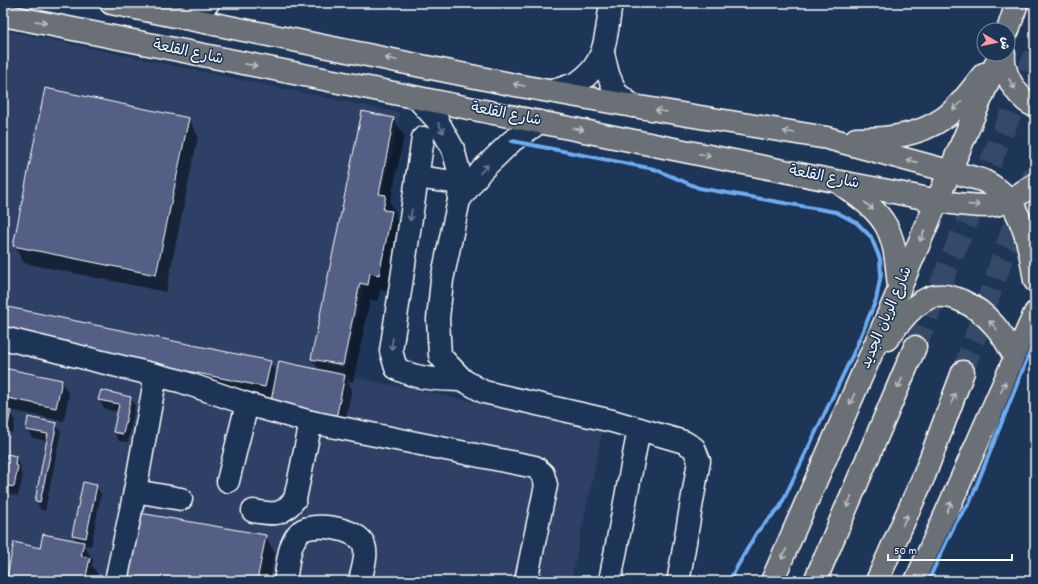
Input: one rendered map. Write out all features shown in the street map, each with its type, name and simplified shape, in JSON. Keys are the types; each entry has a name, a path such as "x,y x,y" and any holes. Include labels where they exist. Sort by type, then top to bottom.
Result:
{"main road":[{"path":"111,3 553,91 633,106 827,138 982,180 994,186 1009,200 1019,219 1027,238 1032,258 1035,281"},
{"path":"1011,22 1017,3"},
{"name":"شارع القلعة","path":"3,15 207,57 937,200 992,206 1009,200 1035,184"},
{"path":"827,138 879,139 914,134 945,117 967,96 994,62"},
{"name":"شارع الريان الجديد","path":"772,581 868,363 997,62"},
{"path":"1004,62 1008,76 1017,93 1035,106"},
{"path":"839,182 872,208 884,222 897,260 899,290"},
{"path":"868,363 907,313 924,300 939,295 961,300 984,314 995,326 1016,357"},
{"path":"916,581 1035,313"},
{"path":"815,581 915,347"},
{"path":"877,581 924,476 963,372"}],"street":[{"path":"184,17 194,13 208,3"},
{"path":"218,3 227,26"},
{"path":"553,91 579,82 594,69 603,53 611,3"},
{"path":"603,53 608,74 616,93 633,106"},
{"path":"417,98 437,120 453,149 460,175 460,191 442,280 438,319 440,356 463,380 484,392 612,421 684,442 694,448 699,461 678,578 679,581"},
{"path":"460,191 512,141 540,122"},
{"path":"423,138 390,351 396,368 416,377 463,380"},
{"path":"417,177 460,191"},
{"path":"3,338 180,381 247,404 311,422 535,467 543,474 546,485 526,581"},
{"path":"116,581 135,491 156,375"},
{"path":"228,481 247,404"},
{"path":"253,511 281,513 288,508 295,499 311,422"},
{"path":"610,581 639,429"},
{"path":"135,491 181,499"},
{"path":"285,581 291,545 298,532 309,527 333,527 357,536 364,543 366,554 360,581"}],"shaded area":[{"path":"3,30 400,113 345,375 603,429 571,581 3,581"}],"building":[{"path":"45,88 189,118 156,275 13,246"},
{"path":"362,111 394,118 379,194 386,195 383,210 392,211 379,275 370,273 368,285 360,283 343,365 311,359"},
{"path":"3,306 271,361 265,387 3,333"},
{"path":"279,361 345,375 336,419 270,406"},
{"path":"4,368 62,380 56,408 3,397"},
{"path":"101,390 131,397 123,434 113,432 119,404 98,400"},
{"path":"3,409 11,411 8,424 3,423"},
{"path":"28,417 57,423 40,502 35,501 48,434 26,430"},
{"path":"7,454 16,456 15,465 18,466 14,487 3,485 3,463 5,463"},
{"path":"83,482 97,485 86,538 72,535"},
{"path":"134,512 266,535 257,581 120,581"},
{"path":"43,534 84,542 81,556 90,558 85,581 6,581 14,542 40,548"}],"tunnel":[{"path":"915,347 1035,54"},
{"path":"963,372 1014,224 1035,172"}],"cycle path":[{"path":"512,141 654,169 699,188 836,212 857,223 871,237 880,259 881,274 876,300 853,354 780,507 757,532 729,581"},
{"path":"928,581 956,522 970,502 1035,339"}]}
